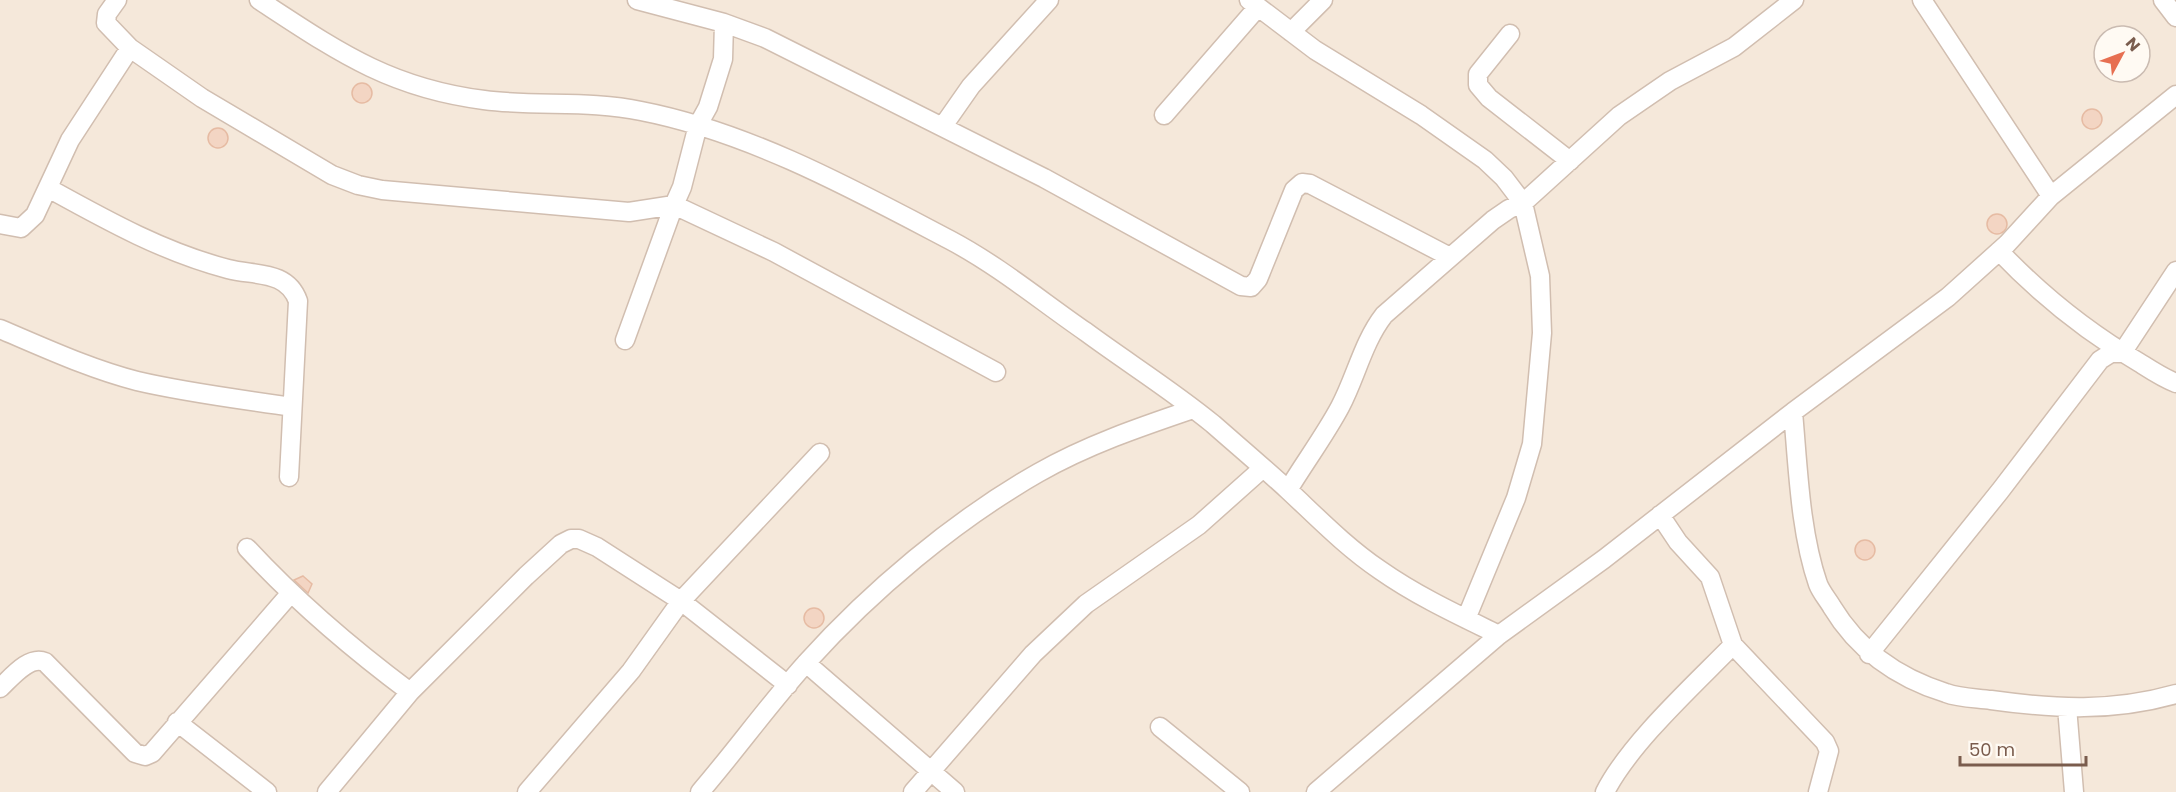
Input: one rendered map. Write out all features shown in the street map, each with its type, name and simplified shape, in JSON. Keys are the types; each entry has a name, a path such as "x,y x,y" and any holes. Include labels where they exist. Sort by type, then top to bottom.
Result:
{"street":[{"path":"117,0 107,14 106,23 130,48 202,98 332,176 382,190 629,212 674,205 774,252 996,372"},
{"path":"259,0 335,50 385,76 437,92 488,101 602,105 640,111 698,125 783,159 942,236 998,267 1193,409 1288,490 1331,532 1378,569 1433,603 1499,635"},
{"path":"637,0 724,23 765,38 1044,178 1240,286 1251,287 1258,279 1294,190 1302,183 1310,184 1450,257"},
{"path":"943,126 970,86 1049,0"},
{"path":"1291,32 1323,0"},
{"path":"1288,490 1339,409 1360,367 1372,329 1384,315 1493,220 1523,203 1619,116 1670,81 1734,47 1794,0"},
{"path":"1922,0 2051,196"},
{"path":"2163,0 2176,17"},
{"path":"1164,115 1253,4 1349,72 1421,115 1485,160 1504,178 1523,203 1540,276 1542,333 1532,444 1516,498 1466,620"},
{"path":"625,340 682,187 698,125 708,107 723,59 724,23"},
{"path":"1510,34 1478,74 1478,85 1489,98 1570,161"},
{"path":"0,224 13,228 27,224 35,215 70,140 130,48"},
{"path":"1316,792 1499,635 1948,297 1999,251 2051,196 2176,95"},
{"path":"48,188 147,241 230,270 286,281 298,301 289,477"},
{"path":"1999,251 2033,287 2122,353 2176,383"},
{"path":"2122,353 2176,271"},
{"path":"0,328 80,363 136,380 187,392 292,407"},
{"path":"1869,654 2000,491 2100,360 2111,353 2122,353"},
{"path":"700,792 806,663 838,629 922,554 1038,473 1081,451 1193,409"},
{"path":"1794,412 1798,479 1819,585 1844,627 1869,654 1889,668 1946,694 2067,707 2139,705 2176,694"},
{"path":"527,792 631,671 681,601 820,453"},
{"path":"913,792 1033,654 1086,604 1199,525 1263,468"},
{"path":"1660,516 1678,542 1710,577 1732,645 1825,742 1829,751 1818,792"},
{"path":"327,792 410,692 526,576 561,544 571,539 579,539 597,547 681,601 788,685"},
{"path":"248,548 290,594 354,650 410,692"},
{"path":"0,688 26,665 36,660 45,662 139,756 152,753 290,594"},
{"path":"1605,792 1611,779 1645,739 1732,645"},
{"path":"806,663 933,770 955,792"},
{"path":"2067,707 2074,792"},
{"path":"177,722 267,792"},
{"path":"1160,727 1240,792"}],"shaded area":[{"path":"0,0 2176,0 2176,792 0,792"}],"building":[{"path":"362,83 369,86 372,93 369,100 362,103 355,100 352,93 355,86"},
{"path":"2092,109 2099,112 2102,119 2099,126 2092,129 2085,126 2082,119 2085,112"},
{"path":"218,128 225,131 228,138 225,145 218,148 211,145 208,138 211,131"},
{"path":"1997,214 2004,217 2007,224 2004,231 1997,234 1990,231 1987,224 1990,217"},
{"path":"1865,540 1872,543 1875,550 1872,557 1865,560 1858,557 1855,550 1858,543"},
{"path":"303,576 312,584 308,593 294,580"},
{"path":"814,608 821,611 824,618 821,625 814,628 807,625 804,618 807,611"}]}
